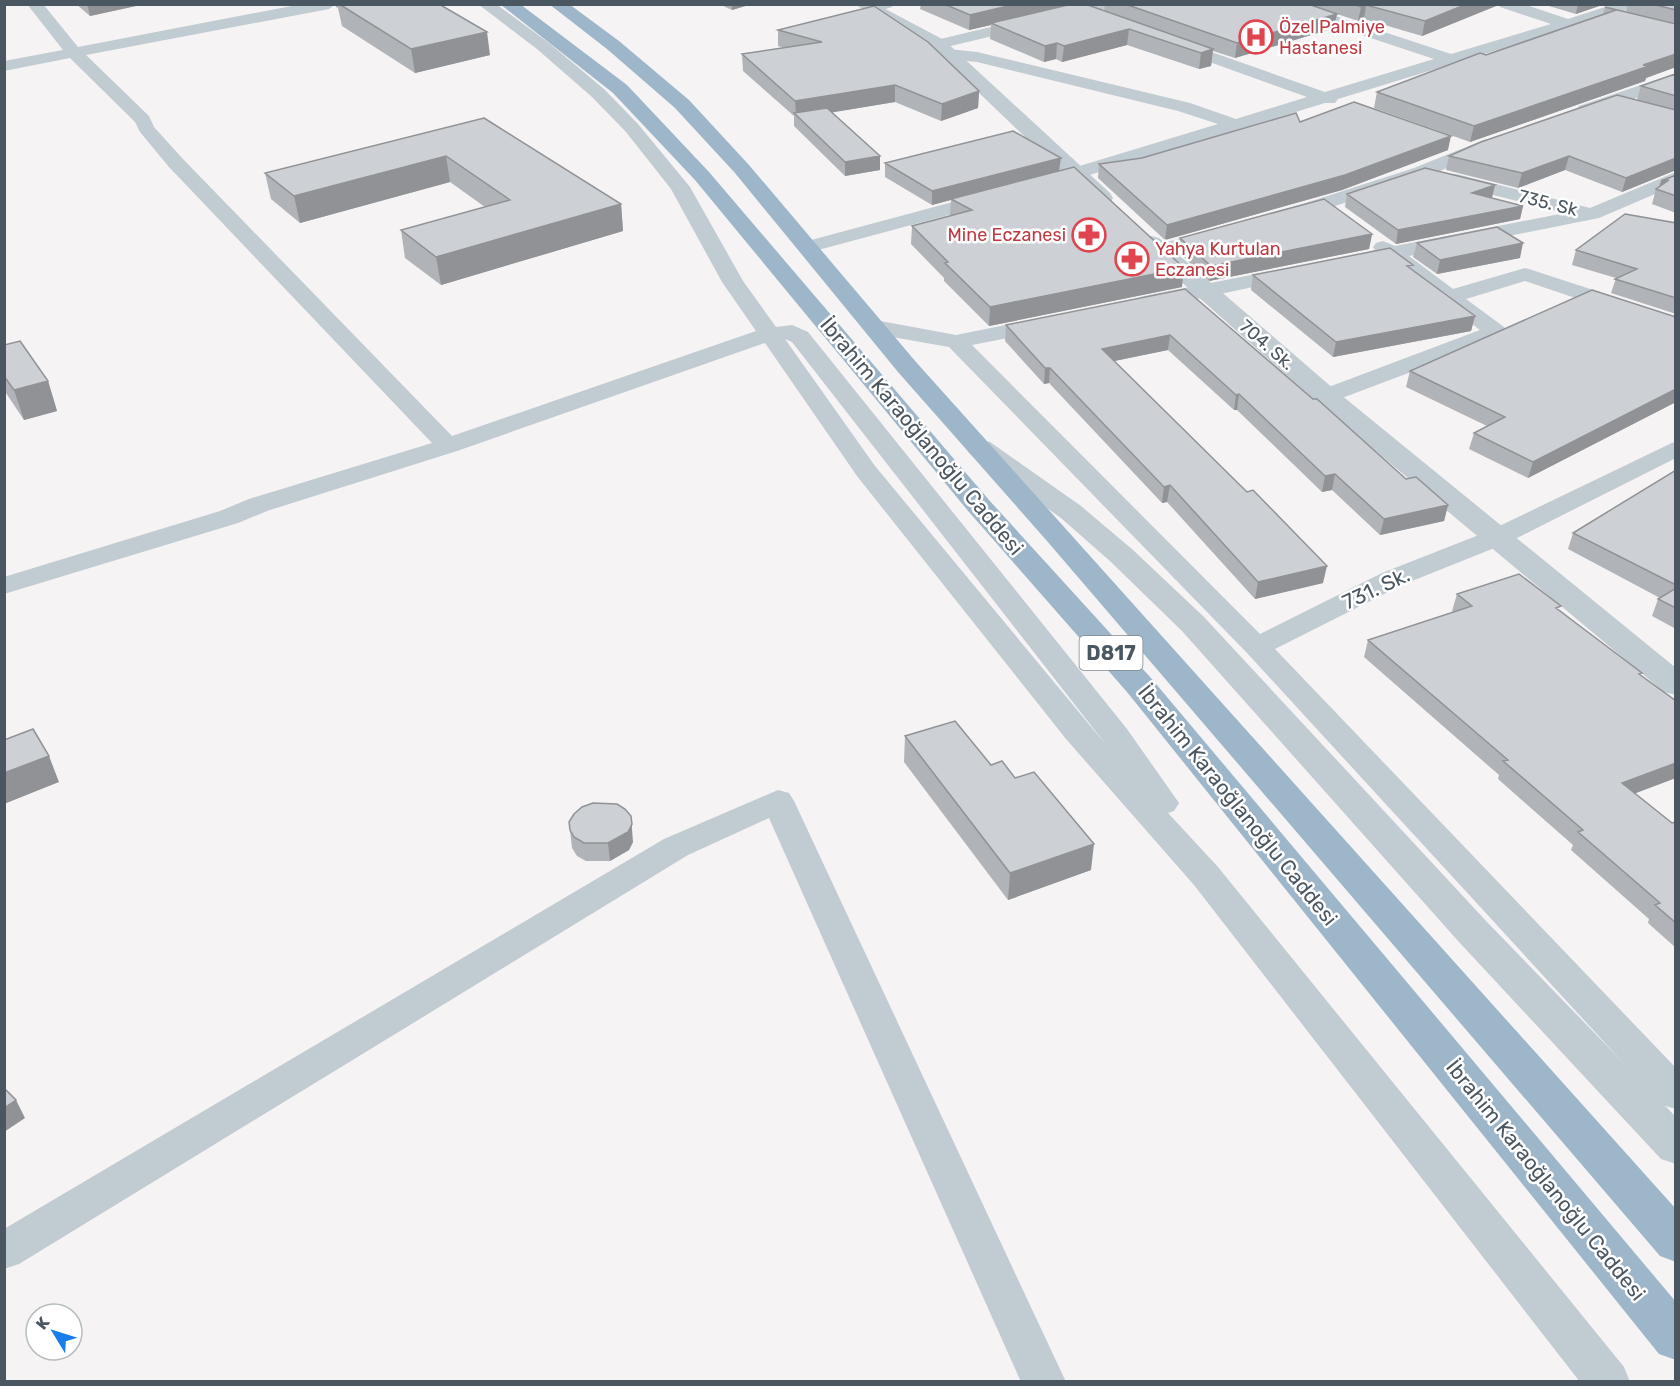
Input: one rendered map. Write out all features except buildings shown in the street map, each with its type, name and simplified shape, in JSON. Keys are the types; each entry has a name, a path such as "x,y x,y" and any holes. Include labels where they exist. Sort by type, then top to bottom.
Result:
{"highway":[{"name":"İbrahim Karaoğlanoğlu Caddesi","path":"508,4 535,22 620,89 702,176 979,506 1139,685 1676,1338"},
{"name":"İbrahim Karaoğlanoğlu Caddesi","path":"557,4 613,45 682,104 742,169 975,445 1065,544 1676,1242"}],"street":[{"path":"34,4 74,53 143,120 146,128 176,163 448,446"},
{"path":"4,66 329,4"},
{"path":"485,4 566,66 632,128 680,187 733,282 866,471 1077,732 1206,876 1608,1382"},
{"path":"943,49 1110,4"},
{"path":"1282,4 1450,59"},
{"path":"1505,4 1569,24"},
{"name":"704. Sk.","path":"874,6 943,49 1076,175 1203,290 1326,396 1676,685"},
{"path":"1081,11 1111,22"},
{"path":"1031,187 1601,14 1633,13"},
{"path":"1156,38 1347,106"},
{"path":"943,49 1184,107 1237,125"},
{"path":"1568,116 1676,78"},
{"path":"1611,100 1643,110"},
{"path":"1269,220 1421,172 1470,150 1503,139"},
{"path":"1448,142 1470,150"},
{"name":"735. Sk","path":"1421,172 1623,220"},
{"path":"1336,264 1592,214 1676,178"},
{"path":"807,247 1009,193"},
{"path":"1325,204 1344,218"},
{"path":"1159,250 1236,229"},
{"path":"1326,396 1496,332 1363,232"},
{"path":"1133,305 1314,268"},
{"path":"1450,297 1525,274 1676,326"},
{"path":"875,327 956,342 1064,320"},
{"path":"4,586 229,517 258,505 448,446 770,334 792,332 800,337 1137,764 1169,812 1206,876"},
{"path":"956,342 1257,647 1676,1094"},
{"path":"975,445 1071,512 1122,556 1193,624 1473,932 1676,1146"},
{"name":"731. Sk.","path":"1257,647 1392,579 1498,537 1676,448"},
{"path":"919,537 951,528"},
{"path":"4,1251 676,847 778,801 1044,1382"}],"place":[{"name":"Özel Palmiye Hastanesi","path":"1256,37"},
{"name":"Mine Eczanesi","path":"1089,235"},
{"name":"Yahya Kurtulan Eczanesi","path":"1132,259"}]}
